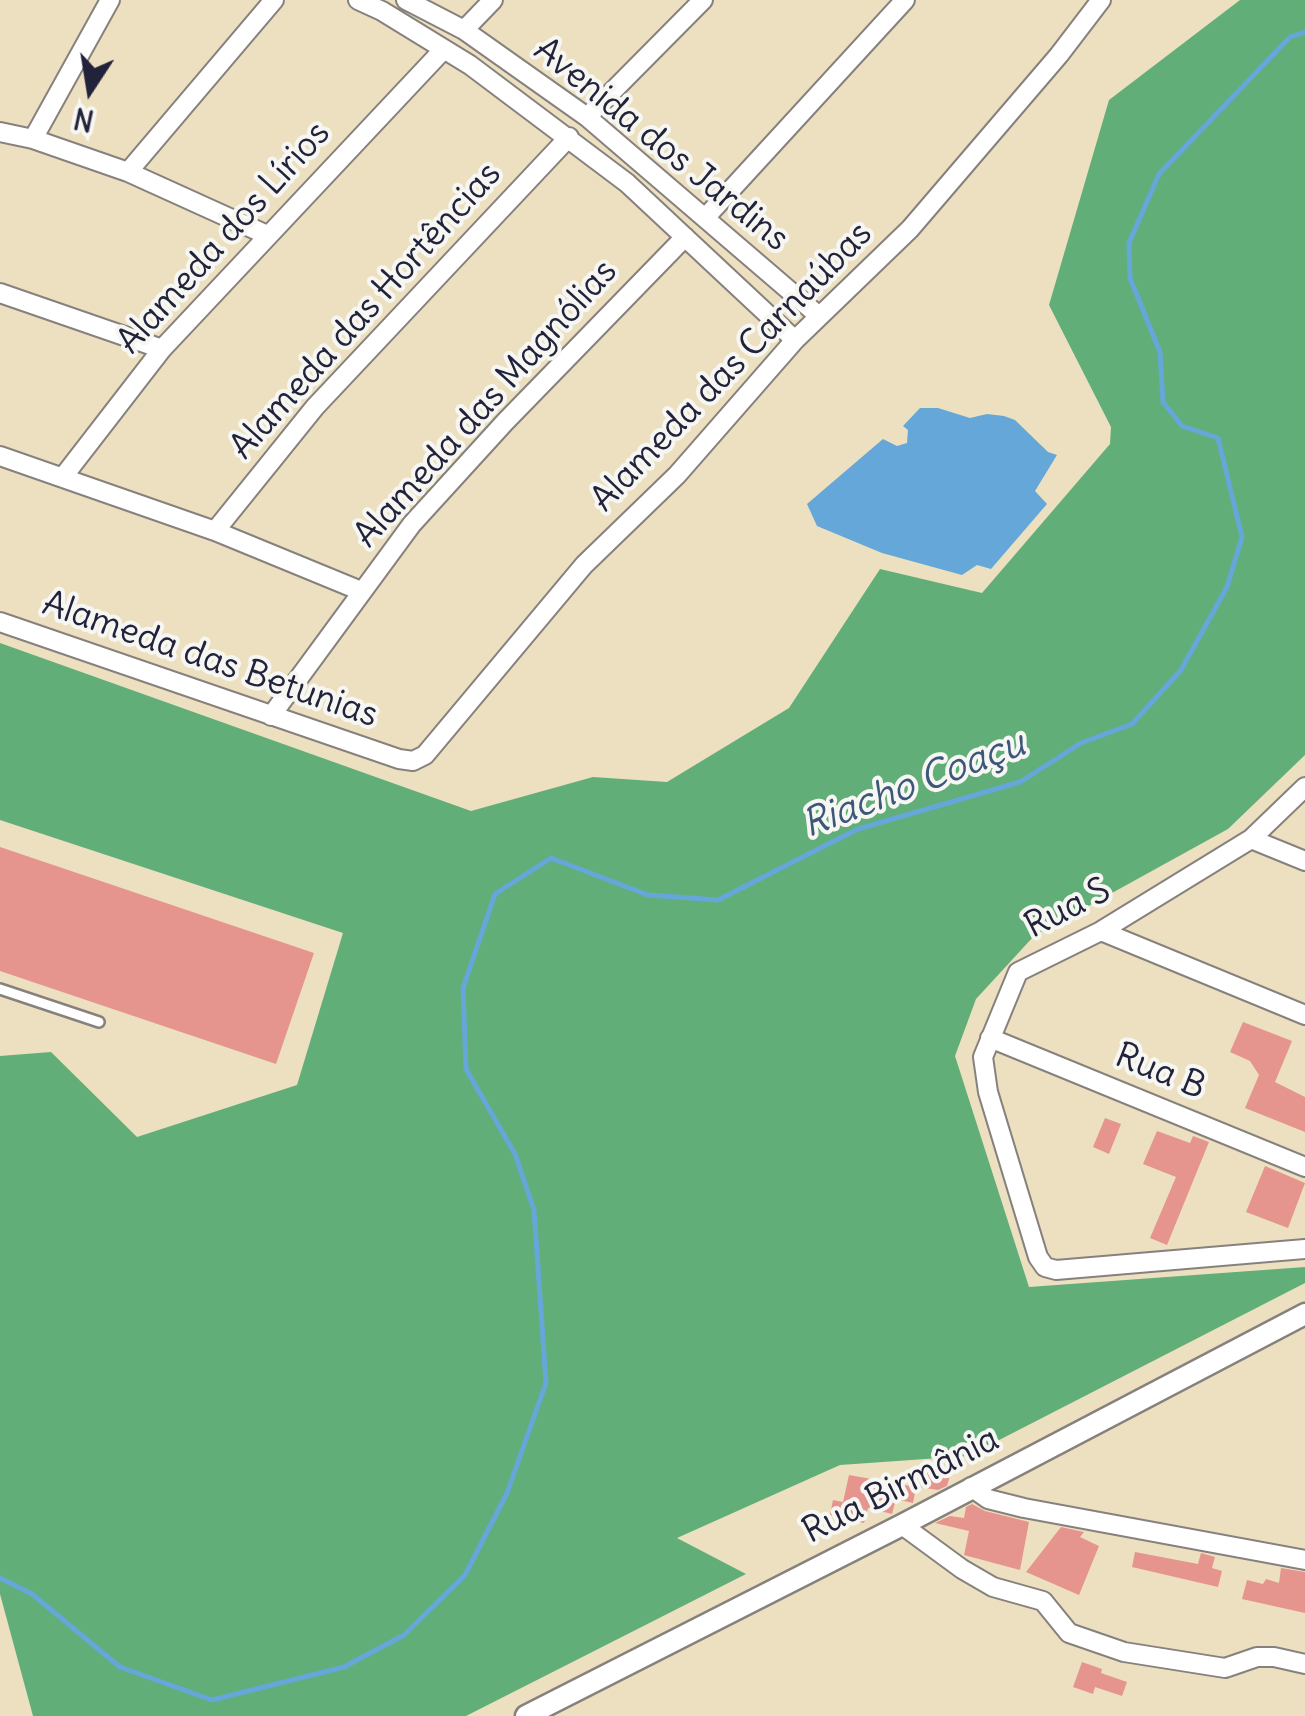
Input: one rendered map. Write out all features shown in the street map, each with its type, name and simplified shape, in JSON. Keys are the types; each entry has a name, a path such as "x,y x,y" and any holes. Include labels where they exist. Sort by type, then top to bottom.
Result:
{"street":[{"path":"33,138 110,0"},
{"path":"128,172 274,0"},
{"name":"Avenida dos Jardins","path":"358,0 386,6 628,182 795,340"},
{"name":"Avenida dos Jardins","path":"406,0 464,30 588,117 818,316"},
{"path":"464,30 493,0"},
{"path":"588,117 703,0"},
{"path":"704,218 905,0"},
{"name":"Alameda das Carnaúbas","path":"399,759 418,759 434,746 584,565 677,475 818,316 910,229 1101,0"},
{"name":"Alameda dos Lírios","path":"63,477 162,349 443,50"},
{"path":"508,92 523,72"},
{"path":"0,132 33,138 128,172 268,235"},
{"name":"Alameda das Hortências","path":"215,531 315,406 569,137"},
{"path":"628,182 642,165"},
{"name":"Alameda das Magnólias","path":"271,716 412,524 684,237"},
{"path":"0,293 162,349"},
{"path":"0,456 215,531 361,591"},
{"name":"Alameda das Betunias","path":"0,622 399,759"},
{"name":"Rua S","path":"1305,786 1252,840 1100,931 1018,972 983,1057 983,1074 1038,1258 1049,1269 1305,1248"},
{"path":"1252,840 1305,862"},
{"path":"1100,931 1305,1014"},
{"name":"Rua B","path":"990,1038 1305,1167"},
{"name":"Rua Birmânia","path":"526,1716 902,1526 1305,1314"},
{"path":"972,1487 986,1498 1024,1508 1305,1560"},
{"path":"902,1526 962,1570 993,1586 1043,1601 1070,1634 1124,1652 1208,1667 1225,1668 1257,1657 1305,1664"}],"lane":[{"path":"0,989 100,1022"}],"green space":[{"path":"1240,0 1305,0 1305,755 1228,829 1034,936 976,999 955,1056 1029,1287 1305,1267 1305,1283 968,1456 840,1465 677,1538 746,1574 466,1716 33,1716 0,1594 0,1056 51,1052 137,1137 297,1085 343,933 0,820 0,643 471,811 593,777 667,782 789,708 880,569 982,593 1110,444 1111,427 1049,305 1109,100"}],"water":[{"path":"920,408 938,408 970,418 1004,416 1015,420 1048,452 1057,455 1035,491 1047,504 991,569 977,565 962,575 882,553 817,526 807,504 883,439 897,446 907,443 908,430 903,426"}],"building":[{"path":"0,847 314,953 276,1064 0,971"},
{"path":"1243,1022 1292,1041 1275,1082 1305,1097 1305,1132 1245,1108 1259,1075 1250,1061 1230,1052"},
{"path":"1105,1118 1121,1124 1109,1154 1093,1147"},
{"path":"1157,1131 1190,1143 1193,1136 1209,1142 1167,1245 1150,1238 1176,1177 1143,1164"},
{"path":"1265,1166 1305,1183 1288,1228 1246,1212"},
{"path":"922,1463 942,1466 941,1471 951,1472 947,1486 938,1490 919,1487"},
{"path":"849,1475 916,1487 913,1503 896,1499 892,1514 868,1508 864,1523 830,1515 833,1500 843,1502"},
{"path":"972,1504 1029,1522 1020,1570 964,1555 969,1531 935,1523 950,1516 964,1518 966,1507"},
{"path":"1061,1527 1084,1532 1080,1537 1099,1546 1079,1595 1026,1572"},
{"path":"1135,1552 1198,1564 1201,1553 1215,1557 1212,1568 1222,1571 1218,1587 1132,1567"},
{"path":"1281,1568 1305,1572 1305,1613 1242,1599 1247,1580 1279,1583"},
{"path":"1082,1662 1127,1682 1122,1696 1095,1687 1093,1694 1073,1687"}],"waterway":[{"name":"Riacho Coaçu","path":"0,1578 32,1594 120,1667 212,1700 344,1667 404,1635 465,1575 507,1493 546,1383 534,1210 515,1154 466,1069 463,988 495,894 551,858 648,895 718,900 858,829 1020,782 1081,743 1132,724 1181,670 1227,587 1242,537 1218,438 1182,426 1163,402 1160,352 1130,278 1129,243 1159,174 1290,37 1305,32"}]}
